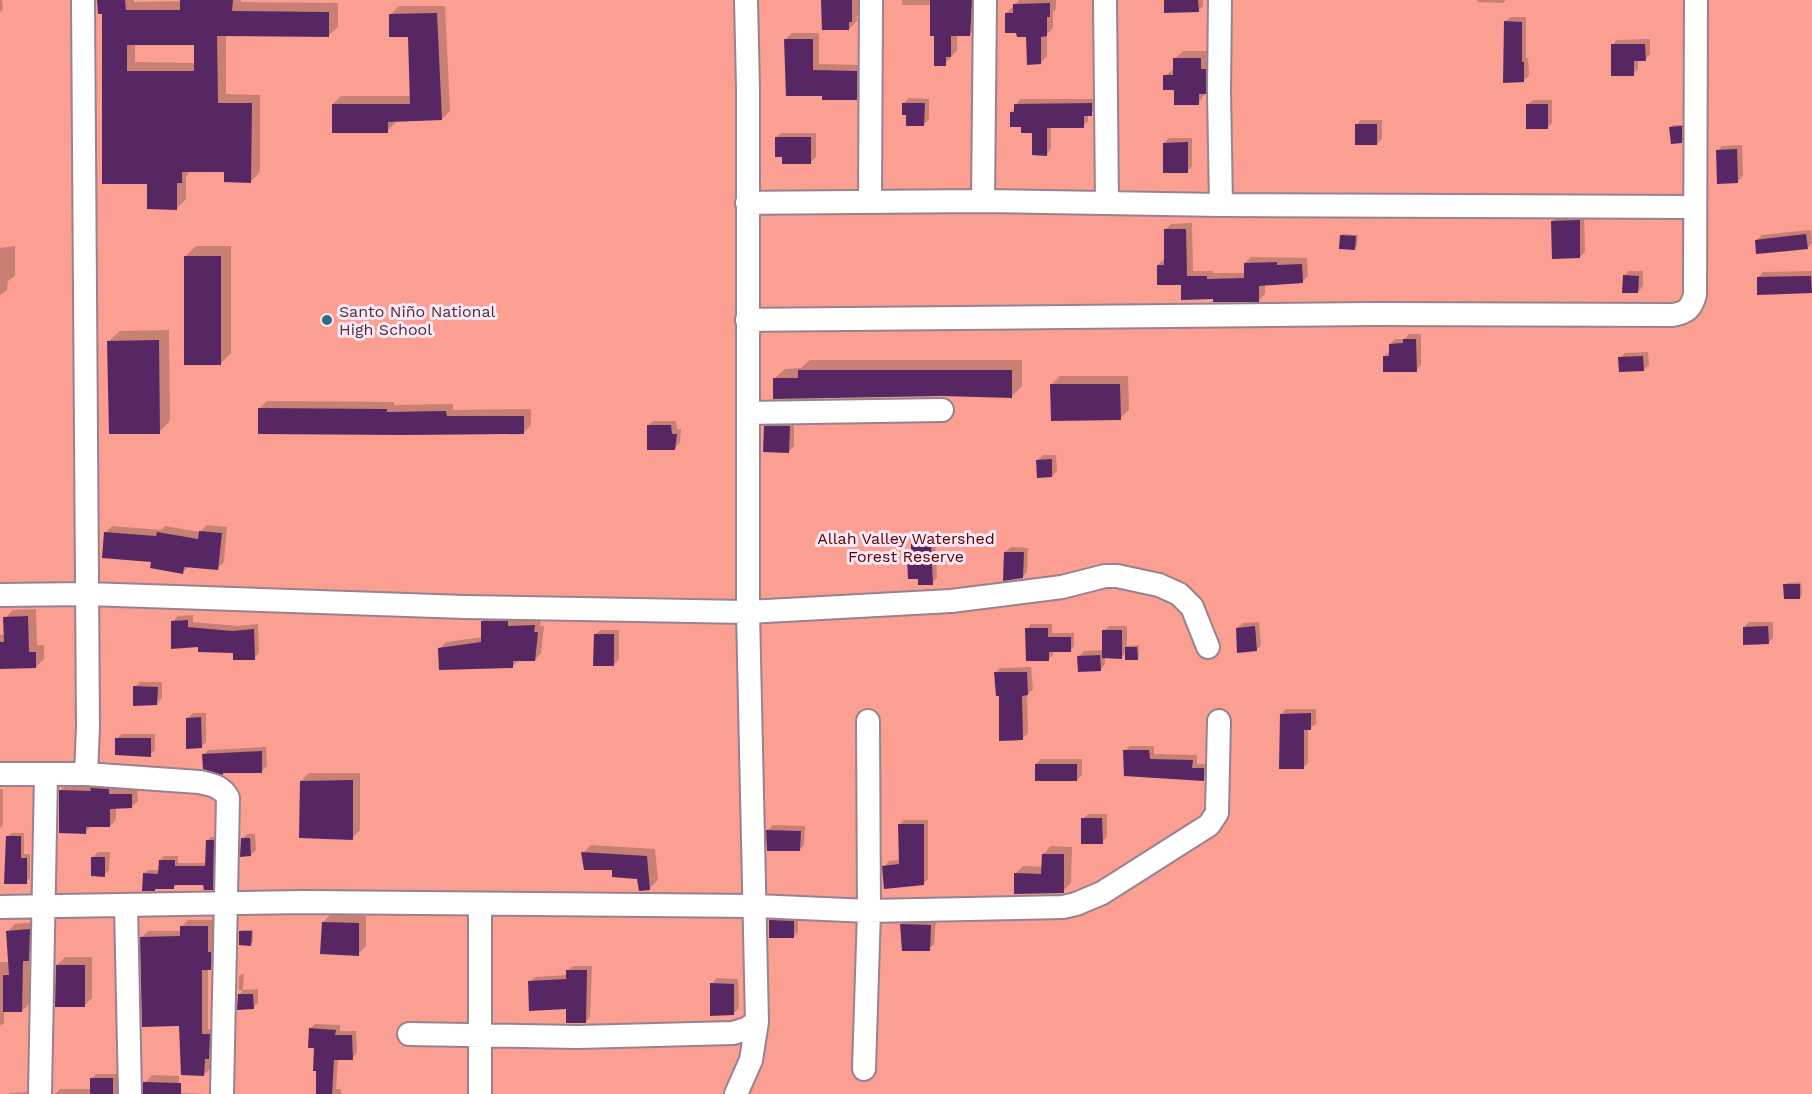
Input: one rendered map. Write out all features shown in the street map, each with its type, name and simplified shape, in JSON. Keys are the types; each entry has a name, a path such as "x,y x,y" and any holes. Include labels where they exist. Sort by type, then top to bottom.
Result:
{"street":[{"path":"83,0 88,727 86,774"},
{"path":"736,1094 751,1060 757,1022 748,612 746,0"},
{"path":"870,201 871,0"},
{"path":"983,201 985,0"},
{"path":"1105,0 1107,203"},
{"path":"1220,0 1221,205"},
{"path":"747,320 1372,314 1672,315 1685,313 1692,306 1695,295 1696,0"},
{"path":"747,203 983,201 1221,205 1694,207"},
{"path":"748,413 942,410"},
{"path":"0,595 87,594 465,607 748,612 951,601 1052,589 1105,576 1117,576 1159,585 1179,594 1192,607 1208,647"},
{"path":"864,1069 869,911 868,721"},
{"path":"0,908 306,902 754,906 869,911 1063,907 1102,893 1209,825 1217,813 1219,721"},
{"path":"0,774 86,774 200,782 218,786 224,790 229,807 222,1094"},
{"path":"40,1094 46,774"},
{"path":"480,904 480,1094"},
{"path":"126,905 130,1094"},
{"path":"409,1034 578,1037 733,1033 757,1022"}],"green space":[{"name":"Allah Valley Watershed Forest Reserve","path":"0,0 1812,0 1812,1094 0,1094"}],"building":[{"path":"97,0 125,0 126,10 180,10 180,0 233,0 232,11 329,12 329,37 217,36 218,103 252,103 251,183 224,182 224,172 182,172 182,183 177,183 177,210 147,209 147,184 102,184 102,14 98,14","holes":["127,45 194,45 194,71 127,71"]},
{"path":"821,0 852,0 852,22 849,22 849,30 822,30"},
{"path":"930,0 972,0 970,36 951,36 951,57 946,57 946,66 934,66 934,36 930,36"},
{"path":"1164,0 1198,0 1199,12 1164,13"},
{"path":"1050,3 1047,36 1041,37 1041,64 1027,65 1026,37 1017,37 1016,33 1005,33 1005,13 1013,13 1013,4"},
{"path":"437,13 442,120 388,122 388,133 332,133 332,104 410,104 408,37 389,37 389,14"},
{"path":"1504,21 1522,22 1524,82 1503,83"},
{"path":"784,39 813,39 813,70 857,71 857,100 822,100 822,96 786,96"},
{"path":"1611,44 1645,44 1646,61 1634,61 1634,76 1611,76"},
{"path":"1173,58 1201,58 1201,69 1206,69 1206,94 1199,94 1199,105 1174,105 1174,90 1163,90 1163,75 1173,75"},
{"path":"902,103 925,103 924,126 906,126 906,115 902,115"},
{"path":"1092,103 1092,116 1084,116 1084,128 1047,128 1047,156 1032,155 1032,133 1021,133 1021,127 1010,127 1010,112 1014,112 1014,104"},
{"path":"1526,104 1548,104 1548,129 1526,129"},
{"path":"1355,124 1377,124 1377,145 1355,145"},
{"path":"1682,126 1682,143 1671,144 1669,127"},
{"path":"775,137 811,137 811,164 782,164 782,157 775,157"},
{"path":"1188,142 1188,173 1163,173 1163,143"},
{"path":"1737,149 1738,183 1717,184 1716,150"},
{"path":"1580,220 1580,258 1552,259 1551,221"},
{"path":"1164,229 1186,229 1187,276 1207,276 1207,279 1244,278 1244,263 1277,262 1277,265 1302,264 1303,283 1259,286 1259,302 1213,302 1213,299 1181,300 1181,285 1157,285 1157,265 1164,265"},
{"path":"1806,234 1808,249 1756,254 1755,240"},
{"path":"1340,235 1356,236 1355,250 1339,249"},
{"path":"184,256 221,256 221,365 184,365"},
{"path":"1623,275 1639,276 1638,293 1622,293"},
{"path":"1811,276 1812,293 1757,295 1757,277"},
{"path":"1403,339 1416,339 1417,372 1383,372 1383,356 1389,356 1389,344 1403,343"},
{"path":"159,340 160,434 109,434 107,341"},
{"path":"1643,356 1644,371 1619,372 1618,357"},
{"path":"798,370 1012,370 1012,398 942,396 773,399 773,378 798,378"},
{"path":"1050,384 1120,384 1121,420 1051,421"},
{"path":"258,408 387,409 387,412 446,411 447,416 524,416 524,434 258,434"},
{"path":"647,425 671,425 672,434 677,434 675,450 647,450"},
{"path":"764,426 790,426 789,453 763,452"},
{"path":"1052,459 1052,477 1037,478 1036,460"},
{"path":"199,531 222,533 218,570 184,567 183,574 150,568 151,562 102,558 104,532 156,536 157,532 198,539"},
{"path":"911,544 931,544 933,585 918,585 918,579 908,579 907,557 911,556"},
{"path":"1004,552 1024,552 1023,578 1003,581"},
{"path":"1783,584 1800,584 1800,599 1784,599"},
{"path":"28,616 29,652 36,652 36,668 0,669 0,642 4,642 3,617"},
{"path":"188,620 188,627 232,631 254,629 255,660 233,660 233,653 198,652 198,647 171,649 171,621"},
{"path":"481,621 508,621 508,626 535,625 534,632 538,632 535,661 513,661 513,668 439,670 438,648 481,642"},
{"path":"1255,626 1257,651 1237,653 1236,628"},
{"path":"1768,626 1769,644 1743,645 1743,627"},
{"path":"1025,628 1048,628 1048,637 1071,637 1071,652 1049,652 1049,661 1026,661"},
{"path":"1102,630 1122,630 1122,659 1102,658"},
{"path":"594,634 614,634 614,666 593,666"},
{"path":"1125,647 1137,647 1138,660 1125,660"},
{"path":"1100,655 1101,671 1078,672 1077,656"},
{"path":"994,672 1027,672 1028,695 1022,696 1023,740 999,741 999,696 996,696"},
{"path":"133,686 158,687 157,705 133,706"},
{"path":"1311,713 1311,730 1304,730 1304,769 1279,769 1280,714"},
{"path":"201,717 202,748 186,749 186,718"},
{"path":"115,738 151,738 151,757 115,755"},
{"path":"1123,750 1149,750 1150,759 1193,760 1192,768 1204,768 1204,781 1124,776"},
{"path":"262,751 262,773 223,773 223,775 203,769 202,754"},
{"path":"1035,764 1077,764 1077,781 1035,781"},
{"path":"353,780 353,840 299,838 300,781"},
{"path":"90,788 109,789 109,794 132,794 132,808 110,809 110,827 86,827 86,834 59,833 59,790 91,791"},
{"path":"1081,818 1102,818 1103,844 1081,844"},
{"path":"898,824 924,824 924,885 884,889 882,866 899,864"},
{"path":"766,830 801,831 800,851 767,851"},
{"path":"6,836 21,836 21,858 27,858 27,884 4,884"},
{"path":"241,838 250,838 251,856 240,857"},
{"path":"206,840 214,840 213,890 204,890 203,885 174,885 174,889 142,891 143,873 158,874 159,860 175,860 175,866 205,866"},
{"path":"581,852 647,856 650,890 639,891 637,879 612,877 612,870 584,870"},
{"path":"1042,854 1064,854 1064,893 1014,894 1014,873 1041,874"},
{"path":"91,857 105,857 105,877 91,876"},
{"path":"769,920 794,921 794,938 769,938"},
{"path":"322,922 359,923 359,956 320,954"},
{"path":"900,924 931,925 930,951 902,951"},
{"path":"180,926 208,926 211,970 202,970 202,1034 210,1034 209,1059 205,1059 204,1076 181,1075 179,1026 142,1027 140,937 180,936"},
{"path":"30,929 29,961 23,961 22,1012 3,1012 3,975 9,975 6,931"},
{"path":"239,931 252,931 251,946 239,945"},
{"path":"56,965 85,965 85,1007 55,1007"},
{"path":"566,970 587,970 586,1023 566,1023 566,1009 529,1011 528,981 566,979"},
{"path":"710,983 734,984 734,1015 710,1016"},
{"path":"238,994 253,994 254,1009 237,1010"},
{"path":"309,1028 336,1030 335,1035 352,1035 353,1060 334,1060 332,1094 316,1094 316,1071 313,1071 314,1048 308,1048"},
{"path":"90,1078 113,1078 113,1094 90,1094"},
{"path":"143,1082 181,1083 181,1094 143,1094"}],"place":[{"name":"Santo Niño National High School","path":"327,320"}]}
